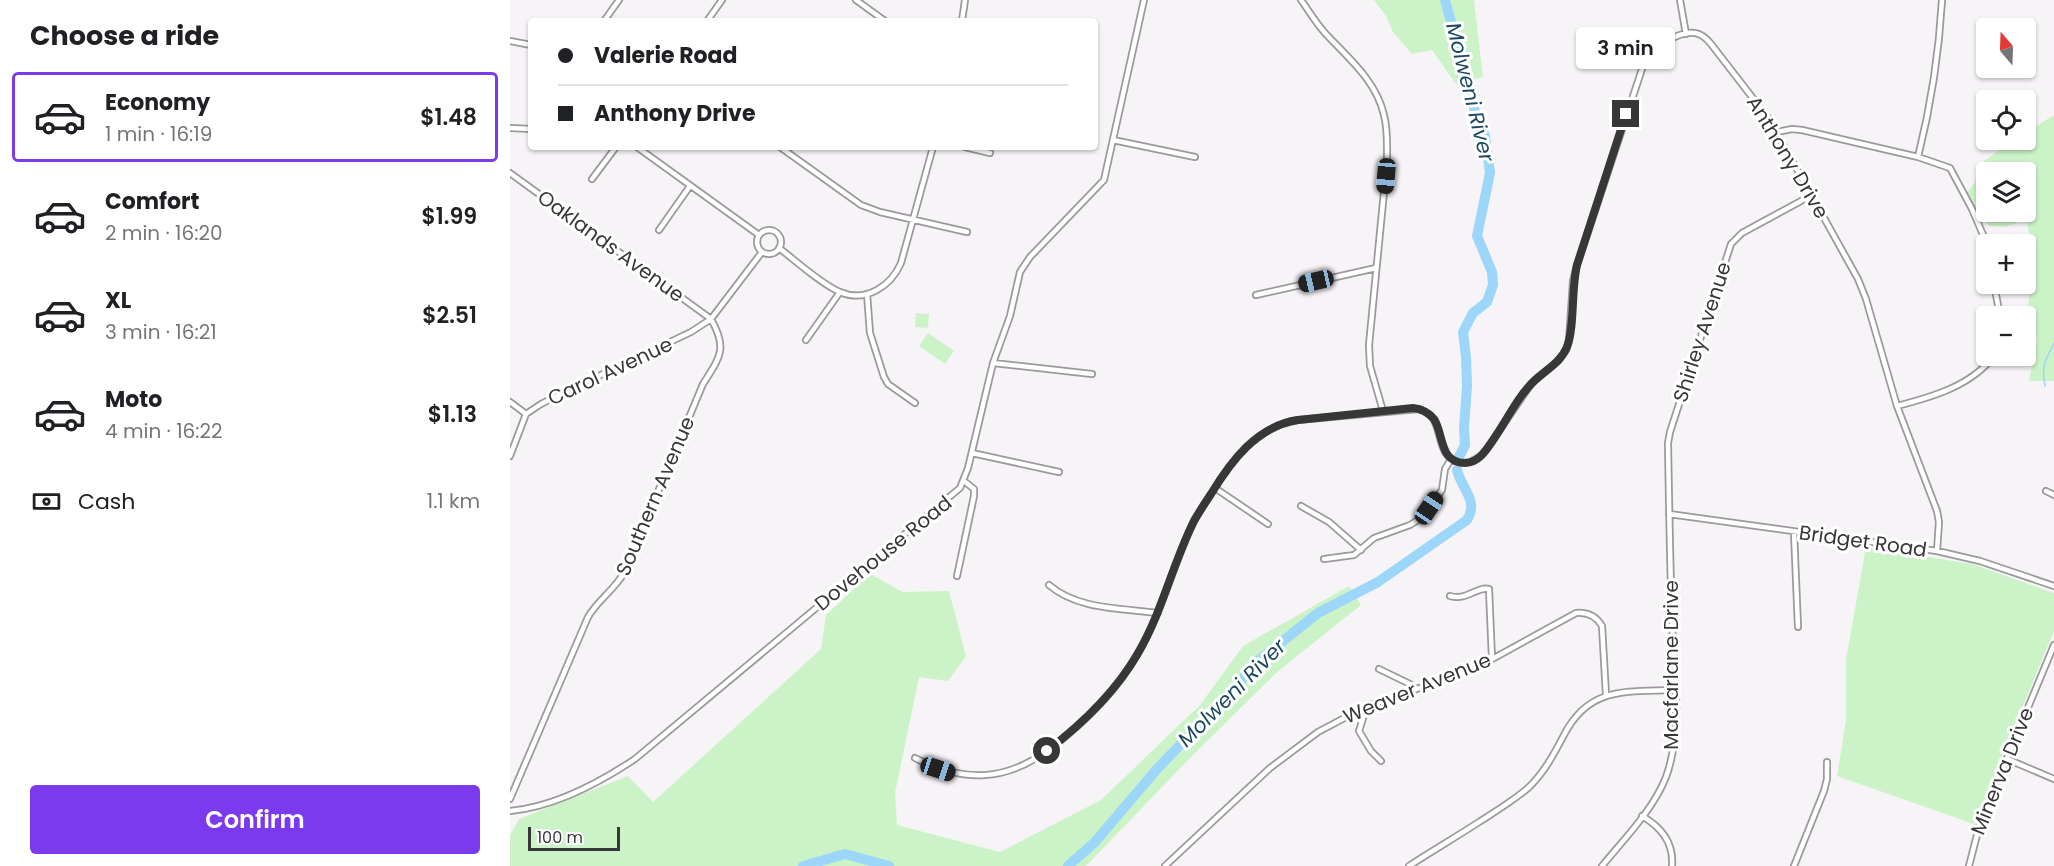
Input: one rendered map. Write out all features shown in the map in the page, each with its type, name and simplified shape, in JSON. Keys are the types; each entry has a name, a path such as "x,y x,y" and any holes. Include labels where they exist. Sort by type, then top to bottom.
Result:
{"street":[{"path":"606,18 620,0"},
{"path":"709,18 722,0"},
{"path":"856,0 881,18"},
{"path":"962,18 965,0"},
{"name":"Dovehouse Road","path":"512,811 542,804 590,785 613,774 634,759 954,494 964,481 993,363 1008,322 1021,268 1032,254 1103,183 1144,0"},
{"path":"1300,0 1326,34 1370,82 1384,115 1387,161 1369,355 1383,411"},
{"path":"915,758 951,773 974,776 999,774 1027,764 1071,732 1106,698 1135,659 1158,613 1193,522 1230,464 1241,452 1278,425 1298,420 1413,408 1427,412 1437,425 1444,450 1451,459 1467,463 1478,459 1531,384 1559,360 1566,350 1569,340 1573,281 1577,265 1644,63 1656,48 1686,34 1680,0"},
{"path":"1918,157 1930,110 1937,63 1942,0"},
{"name":"Anthony Drive","path":"1686,34 1696,33 1711,44 1778,132 1862,289 1897,406 1937,511 1939,522 1937,551"},
{"path":"510,41 528,44"},
{"path":"510,128 528,129"},
{"path":"1778,132 1792,129 1802,130 1943,165 1952,170 1983,234"},
{"path":"1113,140 1195,157"},
{"path":"592,179 614,150"},
{"path":"641,150 759,235"},
{"path":"784,150 861,205 880,212 967,232"},
{"path":"779,248 840,292 852,295 867,294 884,286 897,273 932,150"},
{"path":"978,150 990,153"},
{"name":"Oaklands Avenue","path":"510,173 711,319"},
{"path":"659,230 690,186"},
{"name":"Shirley Avenue","path":"1668,514 1670,432 1731,244 1742,233 1812,195"},
{"path":"770,230 777,233 780,240 779,248 770,254 762,252 757,242 759,235 770,230"},
{"name":"Carol Avenue","path":"510,402 526,414 567,391 692,332 711,319 762,252"},
{"path":"1256,295 1376,267"},
{"path":"806,340 840,292"},
{"path":"867,294 870,333 886,382 895,391 915,403"},
{"name":"Southern Avenue","path":"512,811 510,799 588,617 601,599 618,584 624,573 703,384 719,358 721,343 711,319"},
{"path":"993,363 1092,374"},
{"path":"1897,406 1953,388 1983,366"},
{"path":"510,456 526,414"},
{"path":"972,453 1059,472"},
{"path":"1324,559 1351,556 1374,538 1410,525 1421,518 1442,490 1444,469 1451,459"},
{"path":"957,576 974,496 974,489 964,481"},
{"path":"1215,488 1268,525"},
{"path":"2046,491 2054,495"},
{"path":"1301,506 1324,518 1361,550"},
{"name":"Bridget Road","path":"1668,514 1937,551 1980,561 2054,586"},
{"name":"Macfarlane Drive","path":"1602,866 1656,797 1670,766 1674,750 1668,514"},
{"path":"1794,532 1798,627"},
{"path":"1049,585 1064,596 1078,602 1158,613"},
{"path":"1450,596 1463,597 1484,588 1489,590 1492,659"},
{"name":"Weaver Avenue","path":"1166,866 1279,760 1318,732 1363,708 1457,676 1492,659 1567,616 1576,613 1589,614 1599,621 1603,633 1606,695"},
{"name":"Minerva Drive","path":"1969,866 1977,832 2054,645"},
{"path":"1379,669 1416,689"},
{"path":"1409,866 1506,805 1529,787 1554,754 1575,716 1591,702 1618,692 1674,690"},
{"path":"1363,708 1364,715 1359,731 1371,751 1381,761"},
{"path":"2007,759 2054,779"},
{"path":"1794,866 1824,791 1827,762"},
{"path":"1642,816 1652,822 1668,841 1672,853 1672,866"}],"green space":[{"path":"1374,0 1474,0 1483,77 1456,84 1432,50 1412,54 1393,32 1386,16"},
{"path":"2054,115 2054,381 2029,381 2032,366 2036,366 2036,306 2028,306 2029,294 2036,294 2036,234 2029,234 2027,222 2036,222 2036,162 1984,161 2000,150 2036,150 2036,126"},
{"path":"1976,179 1976,209 1965,195"},
{"path":"1986,222 2019,222 2005,227 1989,226"},
{"path":"916,313 929,314 928,328 915,327"},
{"path":"928,333 954,351 945,364 919,346"},
{"path":"1866,547 1972,564 2054,593 2054,631 1974,824 1837,776 1846,720 1846,660"},
{"path":"870,574 903,592 949,591 966,656 948,681 919,677 895,793 897,825 1000,852 1101,800 1200,705 1243,646 1349,586 1361,605 1277,672 1086,866 510,866 510,835 519,819 628,776 653,802 821,649 826,615"}],"waterway":[{"name":"Molweni River","path":"1445,0 1463,54 1462,79 1470,85 1475,113 1485,136 1490,173 1477,236 1492,272 1493,285 1487,302 1473,313 1463,332 1467,386 1465,445 1459,457"},
{"path":"2045,386 2043,373 2048,354 2054,343"},
{"name":"Molweni River","path":"1068,866 1095,842 1157,769 1259,660 1318,613 1378,582 1467,520 1471,507 1470,501 1457,470"},
{"name":"Molweni River","path":"803,866 845,854 889,866"}],"route":[{"path":"1047,751 1096,709 1124,675 1139,653 1158,613 1196,517 1234,459 1273,428 1281,423 1298,420 1413,408 1430,414 1437,425 1444,450 1451,459 1467,463 1482,455 1531,384 1559,360 1566,350 1569,340 1573,281 1577,265 1626,114"}]}
